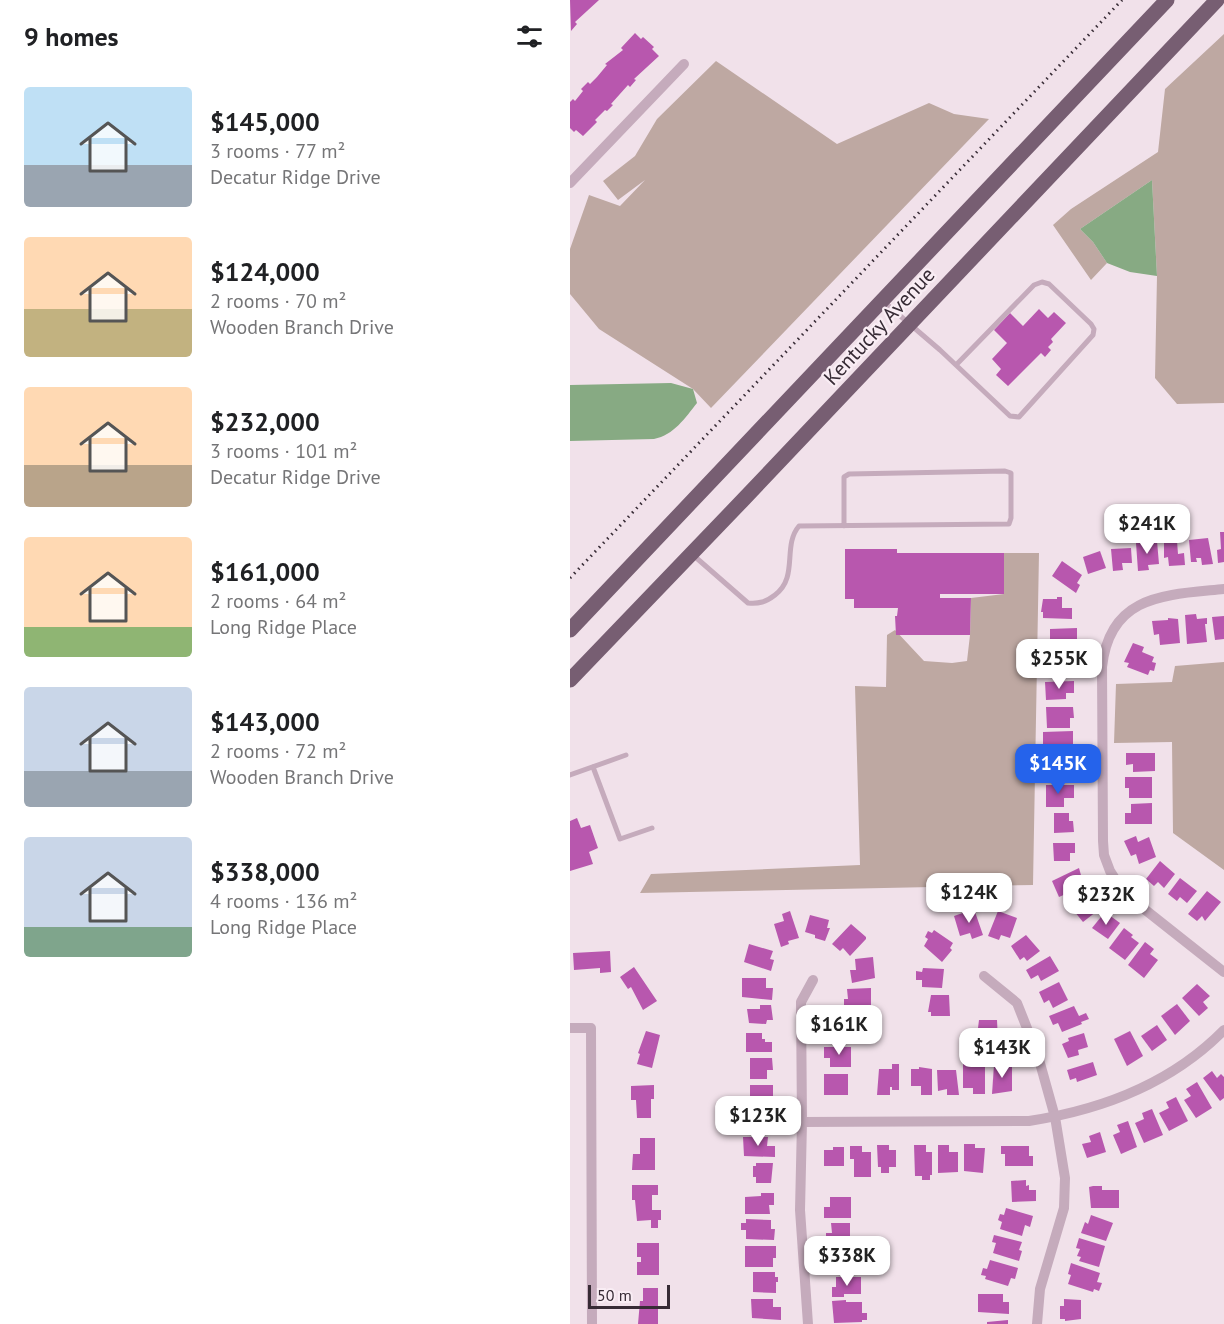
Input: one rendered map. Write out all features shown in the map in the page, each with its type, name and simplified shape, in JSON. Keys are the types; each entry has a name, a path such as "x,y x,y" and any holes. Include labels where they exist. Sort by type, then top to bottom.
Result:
{"main road":[{"name":"Kentucky Avenue","path":"570,630 1167,0"},
{"name":"Kentucky Avenue","path":"570,680 1217,0"}],"street":[{"path":"570,183 684,64"},
{"path":"1224,589 1167,594 1139,605 1120,621 1111,635 1103,659 1103,841 1104,855 1112,876 1124,893 1224,972"},
{"path":"984,976 1017,1003 1038,1056 1055,1117 1065,1178 1062,1218 1041,1289 1037,1324"},
{"path":"808,1324 800,1210 801,1002 813,980"},
{"path":"570,1028 591,1028 592,1324"},
{"path":"802,1122 1029,1121 1055,1117 1103,1104 1160,1080 1210,1045 1224,1030"}],"lane":[{"path":"883,301 1010,416 1019,417 1093,334 1094,329 1049,284 1042,282 1034,285 956,365"},
{"path":"692,554 748,603 760,604 784,588 790,570 793,534 799,526 844,526 1009,524 1011,473 1005,471 849,474 844,477 844,526"},
{"path":"570,775 626,755"},
{"path":"593,768 620,839 652,828"}],"shaded area":[{"path":"1224,34 1224,403 1177,404 1155,378 1157,276 1152,180 1080,229 1093,242 1107,263 1091,280 1053,225 1071,209 1158,152 1165,89"},
{"path":"716,61 837,144 929,103 954,114 989,119 711,408 693,389 599,329 570,294 570,249 589,195 620,206 645,180 618,200 603,181 635,156 657,119"},
{"path":"1152,180 1157,276 1130,272 1107,263 1093,242 1080,229"},
{"path":"671,383 693,389 697,403 679,425 667,434 654,439 570,441 570,385"},
{"path":"1004,553 1039,553 1033,885 640,893 651,874 860,865 855,686 886,687 887,635 895,630 924,661 952,663 967,661 971,598 1004,594"},
{"path":"1224,662 1224,870 1173,833 1172,742 1114,743 1116,684 1172,682 1175,666"}],"building":[{"path":"570,0 599,0 575,22 577,24 571,31"},
{"path":"635,33 654,47 652,49 659,56 634,79 636,80 630,87 628,85 611,104 613,105 595,120 597,122 583,136 576,130 574,132 570,128 570,102 573,99 575,101 583,91 581,89 597,77 607,65 605,64 623,50 621,48"},
{"path":"1039,309 1048,318 1054,312 1066,323 1051,339 1053,342 1048,347 1051,350 1045,357 1041,353 1008,386 996,375 1001,369 992,359 1007,343 994,330 1010,313 1023,326"},
{"path":"1220,532 1224,532 1224,562 1218,563 1217,550 1221,549"},
{"path":"1208,538 1213,564 1202,565 1201,558 1196,558 1197,562 1191,562 1189,540"},
{"path":"1157,541 1159,564 1148,565 1149,570 1138,571 1136,543"},
{"path":"1177,541 1178,554 1184,553 1185,565 1169,566 1168,557 1164,558 1164,542"},
{"path":"1131,548 1132,563 1122,563 1123,570 1113,571 1111,549"},
{"path":"845,549 897,549 897,553 1004,553 1004,594 940,594 940,598 971,598 970,635 896,635 895,616 897,616 898,608 854,608 854,599 845,599"},
{"path":"1100,551 1106,568 1088,574 1083,557"},
{"path":"1062,561 1082,575 1077,583 1080,585 1076,593 1052,576"},
{"path":"1057,597 1062,597 1062,608 1072,608 1072,619 1043,618 1043,612 1041,612 1043,599 1057,599"},
{"path":"1196,614 1197,619 1207,618 1207,624 1205,624 1207,642 1187,644 1185,615"},
{"path":"1224,616 1224,639 1215,640 1212,617"},
{"path":"1168,618 1178,619 1180,643 1160,645 1159,634 1154,635 1152,621 1168,620"},
{"path":"1077,628 1077,640 1070,640 1070,644 1050,644 1050,629"},
{"path":"1133,643 1144,647 1142,652 1154,657 1152,662 1156,663 1154,671 1150,670 1148,675 1127,667 1129,663 1124,662"},
{"path":"1074,654 1072,674 1049,675 1049,655"},
{"path":"1074,681 1074,693 1066,693 1066,699 1046,700 1045,682"},
{"path":"1046,707 1073,707 1074,718 1070,718 1070,728 1047,728"},
{"path":"1073,731 1073,744 1067,744 1067,754 1043,752 1043,732"},
{"path":"1126,753 1155,753 1155,771 1133,772 1133,764 1126,765"},
{"path":"1044,760 1074,760 1074,772 1066,772 1066,779 1044,779"},
{"path":"1125,777 1152,777 1152,798 1129,798 1129,788 1125,788"},
{"path":"1046,785 1074,785 1074,798 1064,798 1064,807 1046,807"},
{"path":"1152,803 1152,824 1125,824 1125,813 1131,813 1131,804"},
{"path":"1054,813 1069,813 1069,821 1073,821 1074,832 1054,833"},
{"path":"577,818 581,828 590,825 598,848 589,852 593,864 570,871 570,821"},
{"path":"1136,836 1138,842 1149,837 1156,857 1139,864 1136,854 1131,856 1124,841"},
{"path":"1053,843 1075,843 1075,853 1070,853 1070,861 1054,861"},
{"path":"1160,861 1175,874 1164,888 1158,882 1154,886 1146,879"},
{"path":"1079,868 1084,886 1059,897 1052,881"},
{"path":"1180,878 1197,891 1187,903 1180,897 1177,901 1168,894"},
{"path":"1207,891 1221,902 1205,921 1202,916 1197,921 1188,914"},
{"path":"1088,892 1101,908 1083,922 1070,906"},
{"path":"974,909 983,935 972,939 970,933 960,936 954,916"},
{"path":"790,911 799,938 788,941 789,944 781,947 774,924 784,921 782,914"},
{"path":"998,911 1017,918 1010,938 1001,935 999,940 988,936"},
{"path":"1105,912 1120,923 1108,939 1092,928"},
{"path":"810,915 829,920 827,928 830,928 825,941 805,932"},
{"path":"851,924 866,939 850,956 843,948 840,951 832,944"},
{"path":"1124,928 1139,943 1125,960 1109,948"},
{"path":"934,930 953,943 950,948 952,950 942,962 924,946 928,939 925,937 928,931 932,933"},
{"path":"1026,935 1040,951 1027,961 1024,957 1020,960 1011,946"},
{"path":"1145,942 1154,949 1150,954 1158,960 1144,978 1128,965"},
{"path":"749,944 773,951 770,959 774,960 771,971 744,962"},
{"path":"610,951 611,972 600,973 600,968 574,970 573,953"},
{"path":"1050,956 1059,971 1041,981 1038,975 1031,979 1026,970"},
{"path":"873,957 875,978 852,983 850,970 856,970 855,959"},
{"path":"634,967 657,1001 643,1010 631,987 628,989 620,977"},
{"path":"923,968 944,969 942,988 922,987 922,980 916,980 916,971 922,972"},
{"path":"742,978 766,978 766,988 773,988 772,1000 742,997"},
{"path":"1059,982 1068,1000 1053,1008 1049,1000 1044,1003 1039,992"},
{"path":"1197,984 1210,996 1203,1002 1208,1008 1199,1016 1182,998"},
{"path":"871,988 871,1010 844,1010 844,999 848,999 847,989"},
{"path":"931,995 949,995 950,1016 931,1016 931,1012 928,1012"},
{"path":"1177,1004 1190,1021 1175,1035 1161,1016"},
{"path":"760,1005 771,1005 773,1020 767,1020 766,1024 749,1023 747,1009 760,1009"},
{"path":"1074,1006 1079,1016 1086,1013 1089,1019 1062,1032 1058,1023 1053,1025 1049,1016"},
{"path":"825,1015 852,1015 852,1036 832,1036 832,1026 826,1026"},
{"path":"979,1020 997,1020 998,1041 979,1040 977,1036"},
{"path":"1157,1025 1167,1040 1152,1051 1141,1036"},
{"path":"646,1031 660,1035 652,1068 637,1064 640,1054 638,1053"},
{"path":"1130,1031 1143,1056 1127,1066 1114,1039"},
{"path":"746,1033 762,1033 762,1039 765,1039 765,1042 772,1042 772,1052 746,1052"},
{"path":"1084,1033 1088,1047 1078,1050 1079,1055 1068,1058 1062,1044 1069,1041 1068,1038"},
{"path":"824,1047 851,1047 851,1067 830,1067 830,1058 824,1058"},
{"path":"750,1058 772,1058 773,1070 767,1070 767,1079 750,1079"},
{"path":"1093,1062 1097,1075 1077,1082 1076,1078 1070,1080 1067,1070"},
{"path":"892,1064 899,1064 899,1090 892,1090 890,1087 890,1095 877,1095 879,1069 892,1069"},
{"path":"963,1064 985,1064 985,1094 973,1094 973,1088 963,1088"},
{"path":"1012,1064 1012,1091 992,1094 994,1065"},
{"path":"919,1067 932,1069 932,1095 921,1095 921,1086 911,1086 911,1069 919,1069"},
{"path":"937,1070 956,1070 959,1095 947,1095 947,1089 938,1091"},
{"path":"1212,1071 1217,1078 1221,1074 1224,1077 1224,1098 1220,1101 1203,1078"},
{"path":"824,1074 848,1074 848,1095 824,1095"},
{"path":"1197,1082 1212,1108 1196,1118 1184,1100 1191,1096 1186,1089"},
{"path":"654,1085 651,1118 637,1118 636,1100 631,1100 631,1086"},
{"path":"750,1085 773,1085 773,1097 765,1097 765,1105 750,1105"},
{"path":"1176,1097 1188,1121 1169,1131 1159,1113 1169,1108 1166,1102"},
{"path":"1152,1109 1163,1135 1144,1143 1135,1123 1144,1119 1142,1113"},
{"path":"752,1112 773,1112 770,1132 752,1132"},
{"path":"1128,1121 1137,1147 1121,1154 1113,1135 1120,1132 1117,1125"},
{"path":"1100,1132 1106,1152 1087,1158 1082,1144 1091,1142 1089,1136"},
{"path":"743,1137 768,1137 767,1146 775,1146 775,1157 744,1156"},
{"path":"640,1138 655,1138 655,1170 632,1170 633,1154 640,1154"},
{"path":"964,1144 975,1144 975,1148 985,1148 983,1173 964,1171"},
{"path":"877,1145 889,1145 889,1150 896,1150 896,1167 889,1167 889,1173 881,1173 881,1167 878,1167"},
{"path":"914,1145 926,1145 926,1152 932,1152 930,1180 922,1180 922,1176 915,1176"},
{"path":"938,1145 949,1145 949,1152 958,1152 958,1172 938,1173"},
{"path":"850,1146 862,1146 862,1152 871,1152 871,1177 854,1177 854,1159 850,1159"},
{"path":"1001,1146 1029,1146 1029,1156 1033,1156 1033,1166 1005,1166 1005,1154 1001,1154"},
{"path":"833,1147 844,1147 844,1166 824,1166 824,1150 833,1150"},
{"path":"756,1163 773,1163 771,1183 756,1183 756,1177 753,1177 753,1166 756,1166"},
{"path":"1026,1180 1029,1190 1036,1190 1036,1201 1012,1202 1011,1181"},
{"path":"632,1185 658,1185 658,1195 652,1195 652,1210 661,1210 658,1228 651,1228 651,1220 637,1221 635,1200 632,1200"},
{"path":"1102,1186 1102,1190 1119,1190 1119,1208 1091,1208 1089,1187"},
{"path":"761,1193 774,1193 774,1205 769,1205 770,1214 745,1214 745,1197 761,1196"},
{"path":"830,1197 851,1197 851,1218 824,1218 824,1207 830,1207"},
{"path":"1006,1208 1033,1216 1030,1227 1025,1225 1022,1236 1000,1229 1002,1222 998,1220 1000,1214 1004,1215"},
{"path":"1091,1215 1113,1223 1106,1241 1081,1233 1085,1222 1088,1224"},
{"path":"746,1219 771,1220 771,1229 775,1229 774,1240 746,1239 746,1230 741,1230 741,1223 746,1223"},
{"path":"831,1223 850,1223 850,1243 826,1243 826,1233 832,1233"},
{"path":"994,1235 1022,1242 1019,1261 993,1253 996,1243 992,1242"},
{"path":"1079,1238 1105,1246 1099,1267 1079,1261 1081,1257 1077,1256 1080,1249 1076,1248"},
{"path":"637,1243 659,1243 659,1275 637,1275 637,1262 641,1262 641,1257 637,1257"},
{"path":"745,1246 776,1246 773,1267 745,1267"},
{"path":"836,1249 865,1251 865,1257 858,1257 858,1270 829,1270 829,1259 836,1259"},
{"path":"990,1260 1018,1268 1015,1279 1011,1278 1008,1286 985,1279 986,1276 981,1275 983,1268 987,1269"},
{"path":"1071,1263 1100,1273 1097,1282 1102,1283 1099,1291 1094,1289 1093,1292 1068,1284"},
{"path":"753,1272 775,1272 775,1277 778,1277 776,1293 753,1292"},
{"path":"836,1277 861,1277 861,1294 832,1297 832,1287 836,1287"},
{"path":"643,1288 658,1288 658,1324 638,1324"},
{"path":"978,1294 1003,1294 1003,1302 1009,1302 1009,1314 978,1312"},
{"path":"751,1299 773,1299 773,1307 781,1307 781,1320 752,1318"},
{"path":"1064,1299 1081,1300 1081,1319 1065,1321 1065,1319 1060,1319 1060,1306 1064,1306"},
{"path":"846,1300 846,1302 862,1302 862,1313 867,1313 867,1320 834,1323 832,1301"},
{"path":"1008,1320 1008,1324 987,1324 987,1322"}],"railway":[{"path":"570,578 1122,0"}]}
